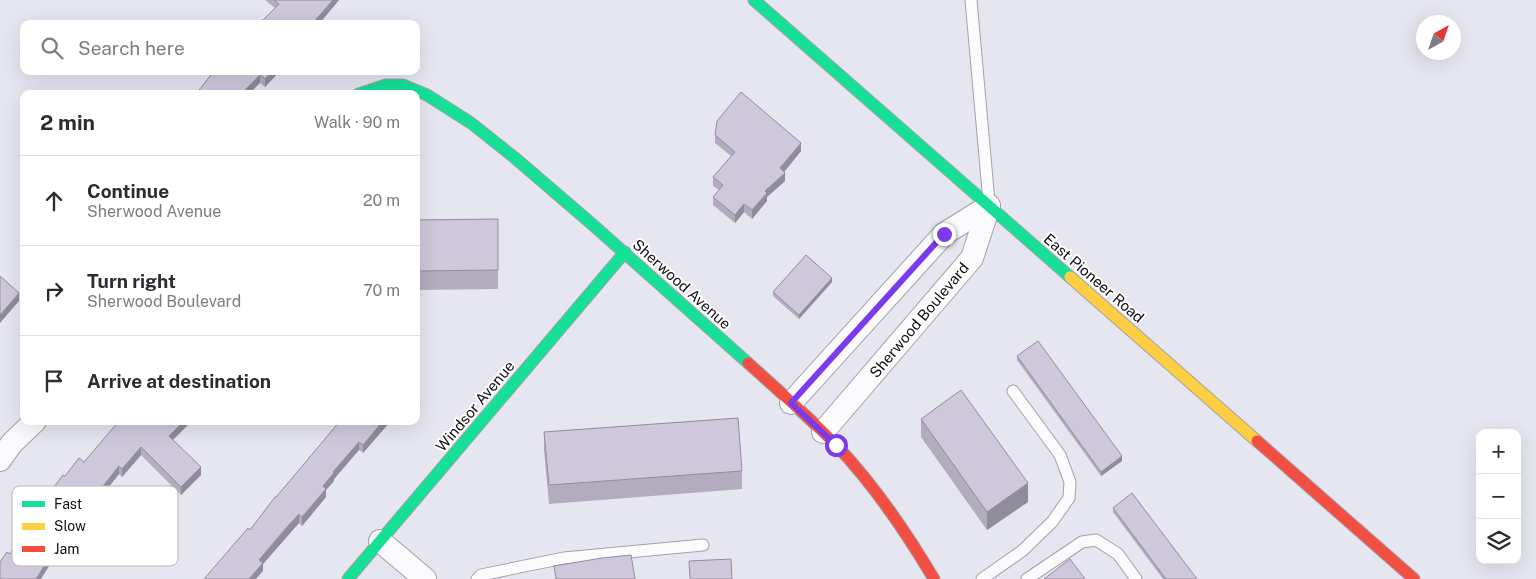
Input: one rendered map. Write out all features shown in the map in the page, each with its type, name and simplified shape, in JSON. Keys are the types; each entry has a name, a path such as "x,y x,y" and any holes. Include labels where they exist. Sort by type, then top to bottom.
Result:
{"street":[{"name":"East Pioneer Road","path":"754,0 1414,579"},
{"name":"Sherwood Avenue","path":"367,90 390,84 401,84 417,90"},
{"name":"Sherwood Avenue","path":"420,91 491,138 625,252 823,432 856,466 895,517 934,579"},
{"path":"791,403 944,234 989,206"},
{"name":"Sherwood Boulevard","path":"823,432 972,258 989,206"},
{"name":"Windsor Avenue","path":"348,579 625,252"},
{"path":"4,446 29,425"},
{"path":"380,541 425,579"}],"lane":[{"path":"971,0 989,206"},
{"path":"982,579 1022,551 1052,522 1069,498 1070,482 1060,455 1013,391"},
{"path":"1027,579 1082,542 1096,540 1118,554 1136,579"},
{"path":"477,579 481,575 564,558 703,545"}],"building":[{"path":"274,0 333,0 316,20 263,20 279,4"},
{"path":"211,75 260,75 245,90 199,90"},
{"path":"260,75 268,75 265,79"},
{"path":"741,92 801,143 780,168 785,173 765,191 767,193 752,210 744,204 735,215 713,197 723,185 713,177 735,152 715,135 717,121"},
{"path":"498,219 498,270 420,271 420,220"},
{"path":"806,255 832,278 799,315 773,292"},
{"path":"0,276 19,293 0,315"},
{"path":"1038,341 1122,456 1101,472 1017,356"},
{"path":"961,390 1028,483 987,512 921,419"},
{"path":"738,418 742,471 549,485 544,432"},
{"path":"116,425 180,425 169,436 201,467 181,487 141,447 122,469 119,466 103,486 55,486 79,458 84,462"},
{"path":"337,425 380,425 363,445 359,442 333,472 323,486 326,489 302,517 299,514 287,527 259,560 263,563 249,579 204,579 248,528 250,530"},
{"path":"1132,493 1197,579 1166,579 1113,508"},
{"path":"12,551 12,566 44,566 36,579 0,579 0,562 7,552 10,554"},
{"path":"631,555 635,579 556,579 554,566"},
{"path":"731,559 732,579 690,579 689,561"},
{"path":"1070,559 1085,579 1044,579"}],"traffic: fast":[{"path":"754,0 1070,277"},
{"path":"371,90 386,85 403,85 415,90"},
{"path":"420,92 471,123 515,158 748,363"},
{"path":"348,579 625,252"}],"traffic: slow":[{"path":"1070,277 1257,441"}],"traffic: jam":[{"path":"748,363 816,425 851,461 889,510 934,579"},
{"path":"1257,441 1414,579"}],"route":[{"path":"836,445 791,403 944,234"}]}
